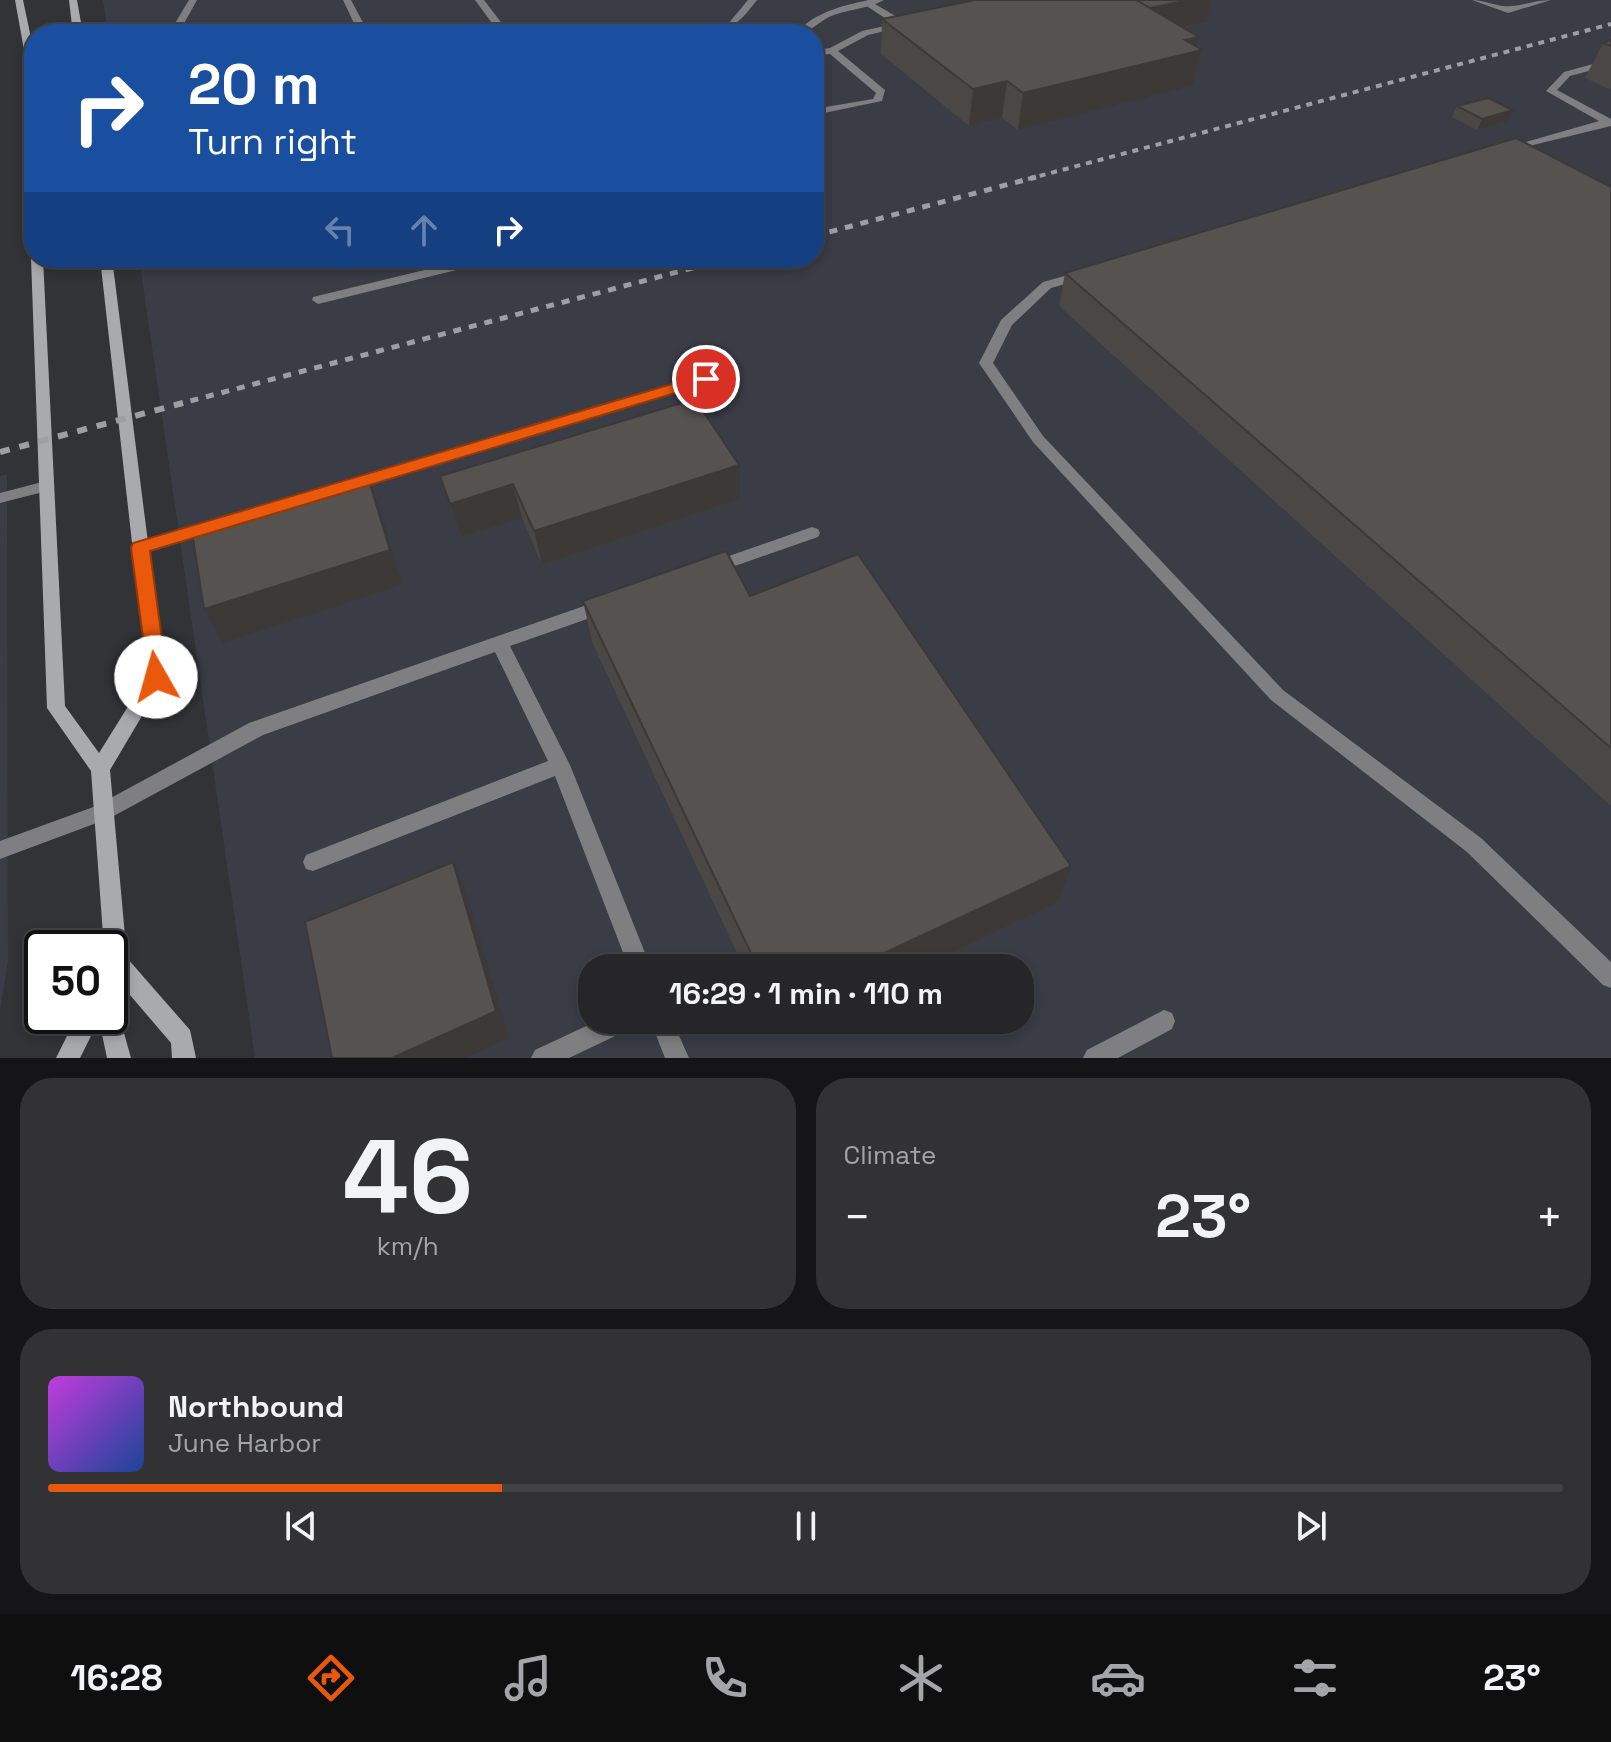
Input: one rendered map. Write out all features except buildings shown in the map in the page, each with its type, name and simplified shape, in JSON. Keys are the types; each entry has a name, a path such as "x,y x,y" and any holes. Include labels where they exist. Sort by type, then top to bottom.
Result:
{"main road":[{"path":"19,0 24,25"},
{"path":"73,0 77,24"},
{"path":"37,268 56,708 100,769 111,930"},
{"path":"100,769 156,677 107,268"},
{"path":"128,982 182,1038 184,1058"},
{"path":"68,1058 80,1034"},
{"path":"113,1034 119,1058"}],"street":[{"path":"180,24 193,0"},
{"path":"347,0 360,24"},
{"path":"479,0 497,24"},
{"path":"733,24 753,0"},
{"path":"811,24 828,14 880,0"},
{"path":"1476,0 1508,10 1547,0"},
{"path":"868,3 902,26"},
{"path":"824,52 832,51 865,33 916,23"},
{"path":"824,110 877,101 881,92 832,51"},
{"path":"1609,123 1551,91 1567,74 1611,62"},
{"path":"1486,157 1609,123"},
{"path":"318,300 448,268"},
{"path":"1092,272 1047,285 1006,323 986,363 1038,439 1277,695 1474,845 1611,977"},
{"path":"330,491 706,379"},
{"path":"0,498 46,486"},
{"path":"140,548 224,523"},
{"path":"693,575 812,533"},
{"path":"0,850 103,812 256,729 619,601"},
{"path":"500,643 560,765 634,954"},
{"path":"313,862 560,765"},
{"path":"1095,1058 1164,1021"},
{"path":"543,1058 594,1034"},
{"path":"667,1034 677,1058"}],"shaded area":[{"path":"103,0 1611,0 1611,1058 255,1058 140,268 824,268 824,24 107,24"},
{"path":"7,474 8,962 0,1011 0,476"}],"railway":[{"path":"1028,179 1611,24"},
{"path":"824,233 1036,177"},
{"path":"175,405 692,268"},
{"path":"0,452 183,403"}],"route":[{"path":"156,677 140,548 706,379"}]}
